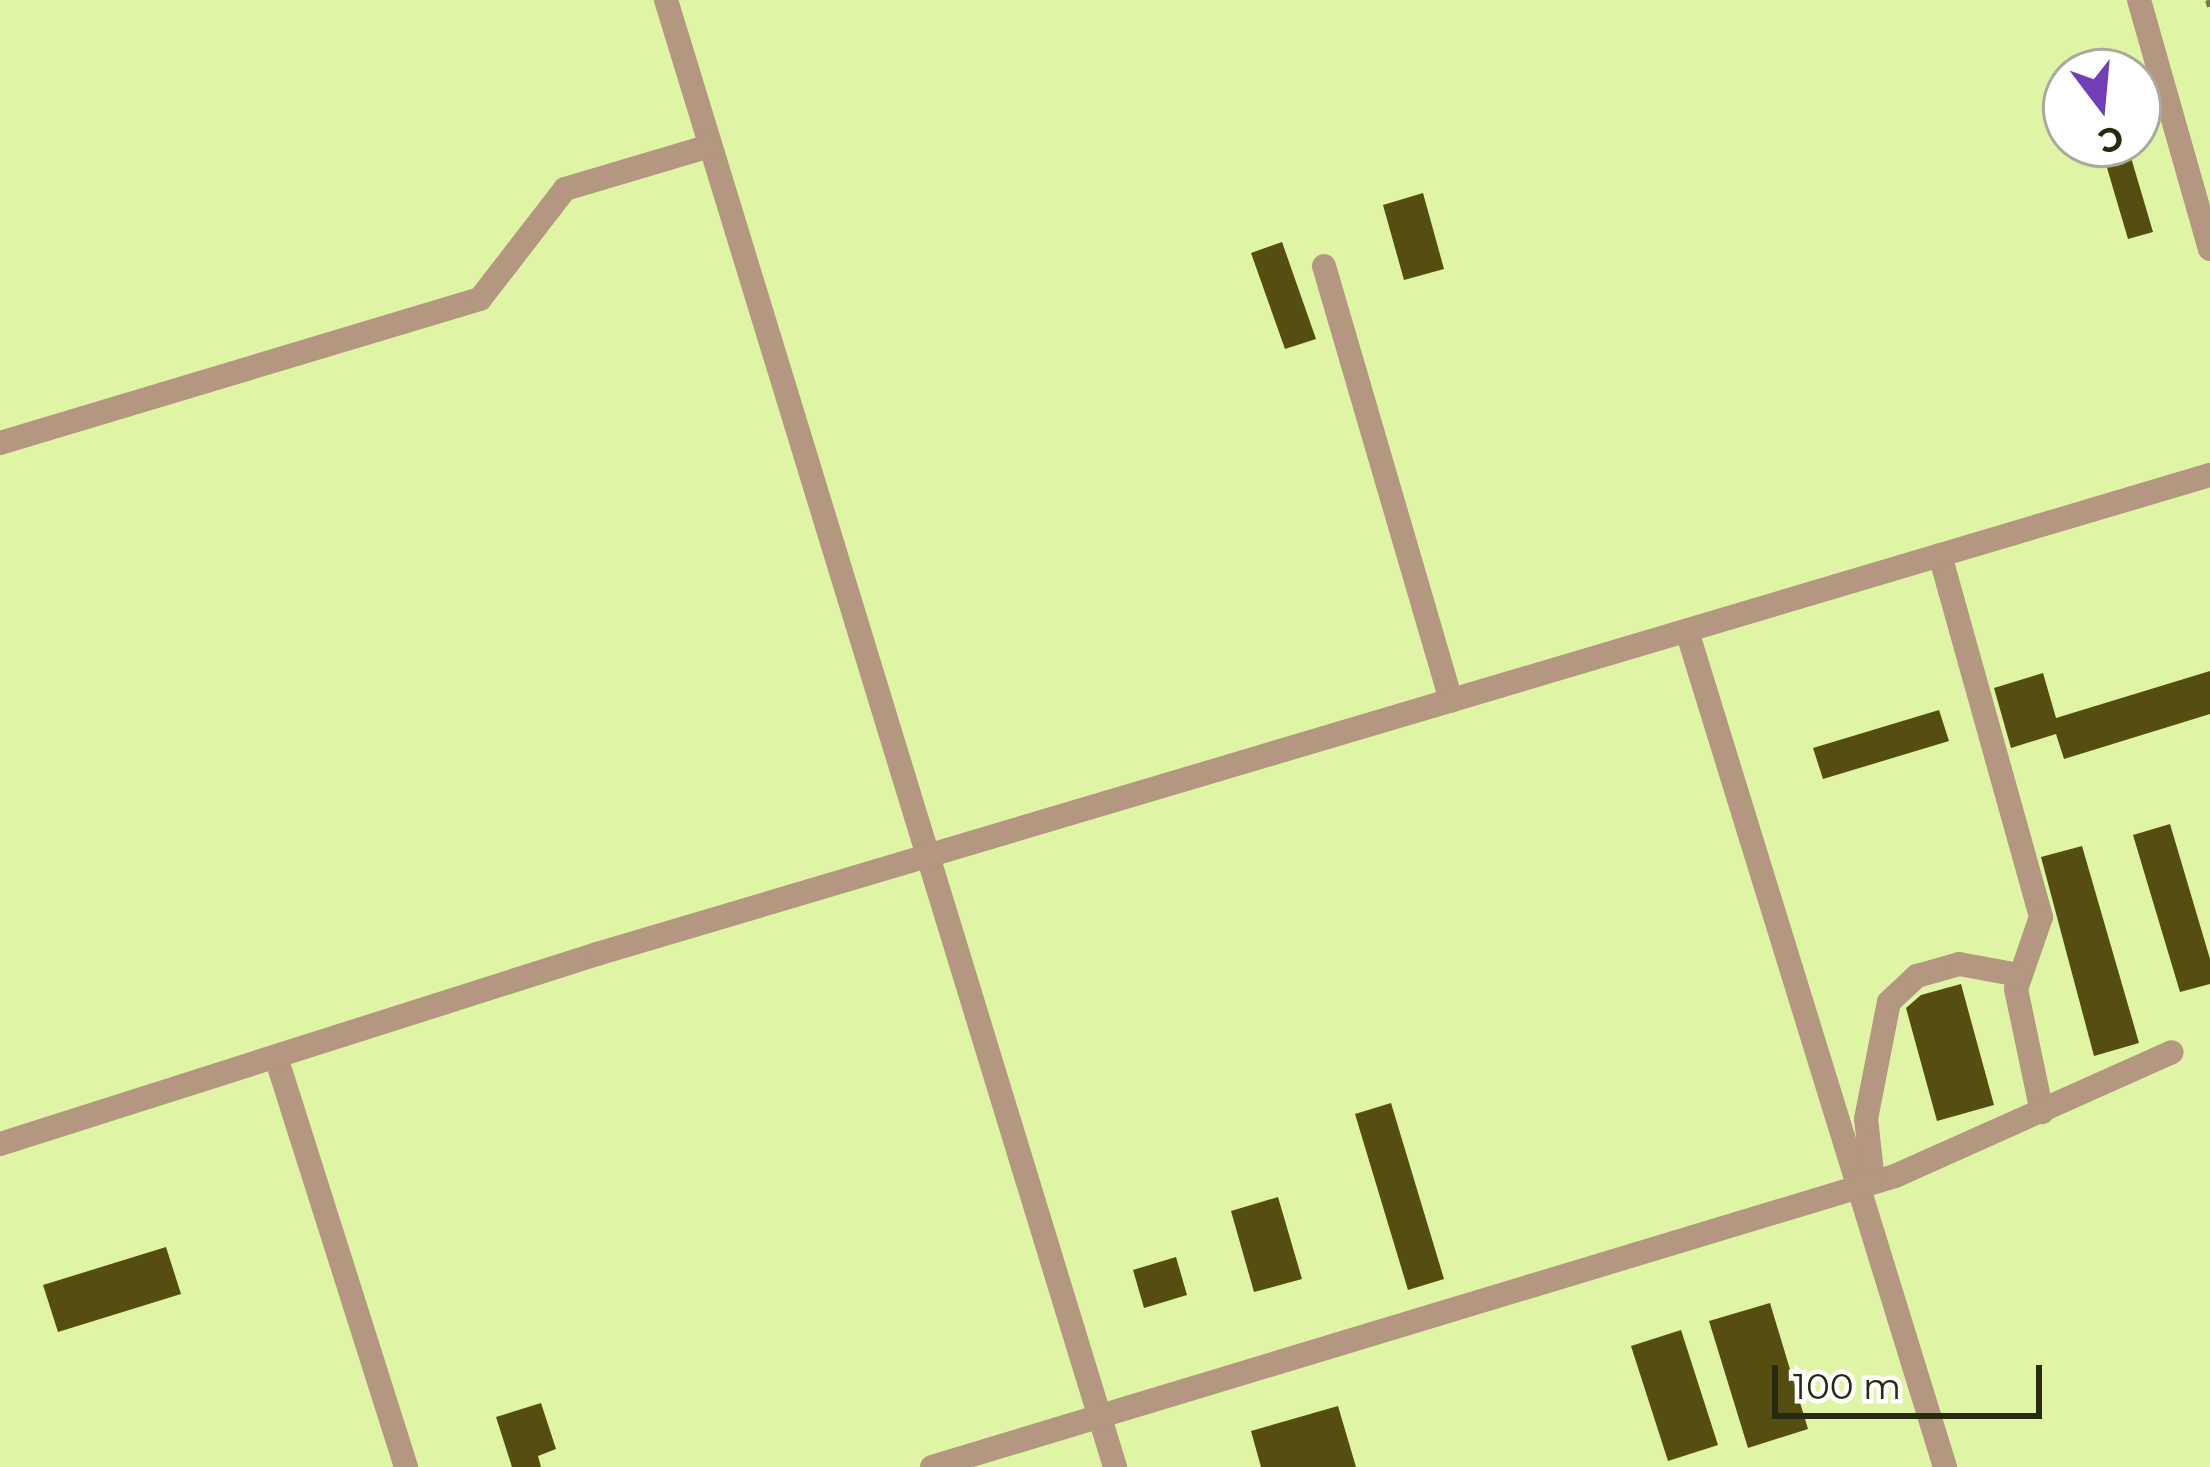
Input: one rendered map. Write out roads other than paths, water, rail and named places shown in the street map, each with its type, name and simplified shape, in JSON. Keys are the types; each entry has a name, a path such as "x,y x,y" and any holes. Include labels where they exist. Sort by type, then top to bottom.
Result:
{"lane":[{"path":"666,0 923,858 1115,1467"},
{"path":"2139,0 2210,249"},
{"path":"0,443 480,299 565,189 710,146"},
{"path":"1324,266 1451,701"},
{"path":"0,1144 923,858 2210,475"},
{"path":"1940,555 2041,917 2019,975 2042,1112"},
{"path":"1687,631 1864,1183 1945,1467"},
{"path":"1864,1183 1866,1119 1889,1002 1917,976 1959,964 2019,975"},
{"path":"932,1467 1864,1183 2042,1112 2172,1052"},
{"path":"276,1058 406,1467"}],"railway":[{"path":"2208,0 2210,7"}]}
